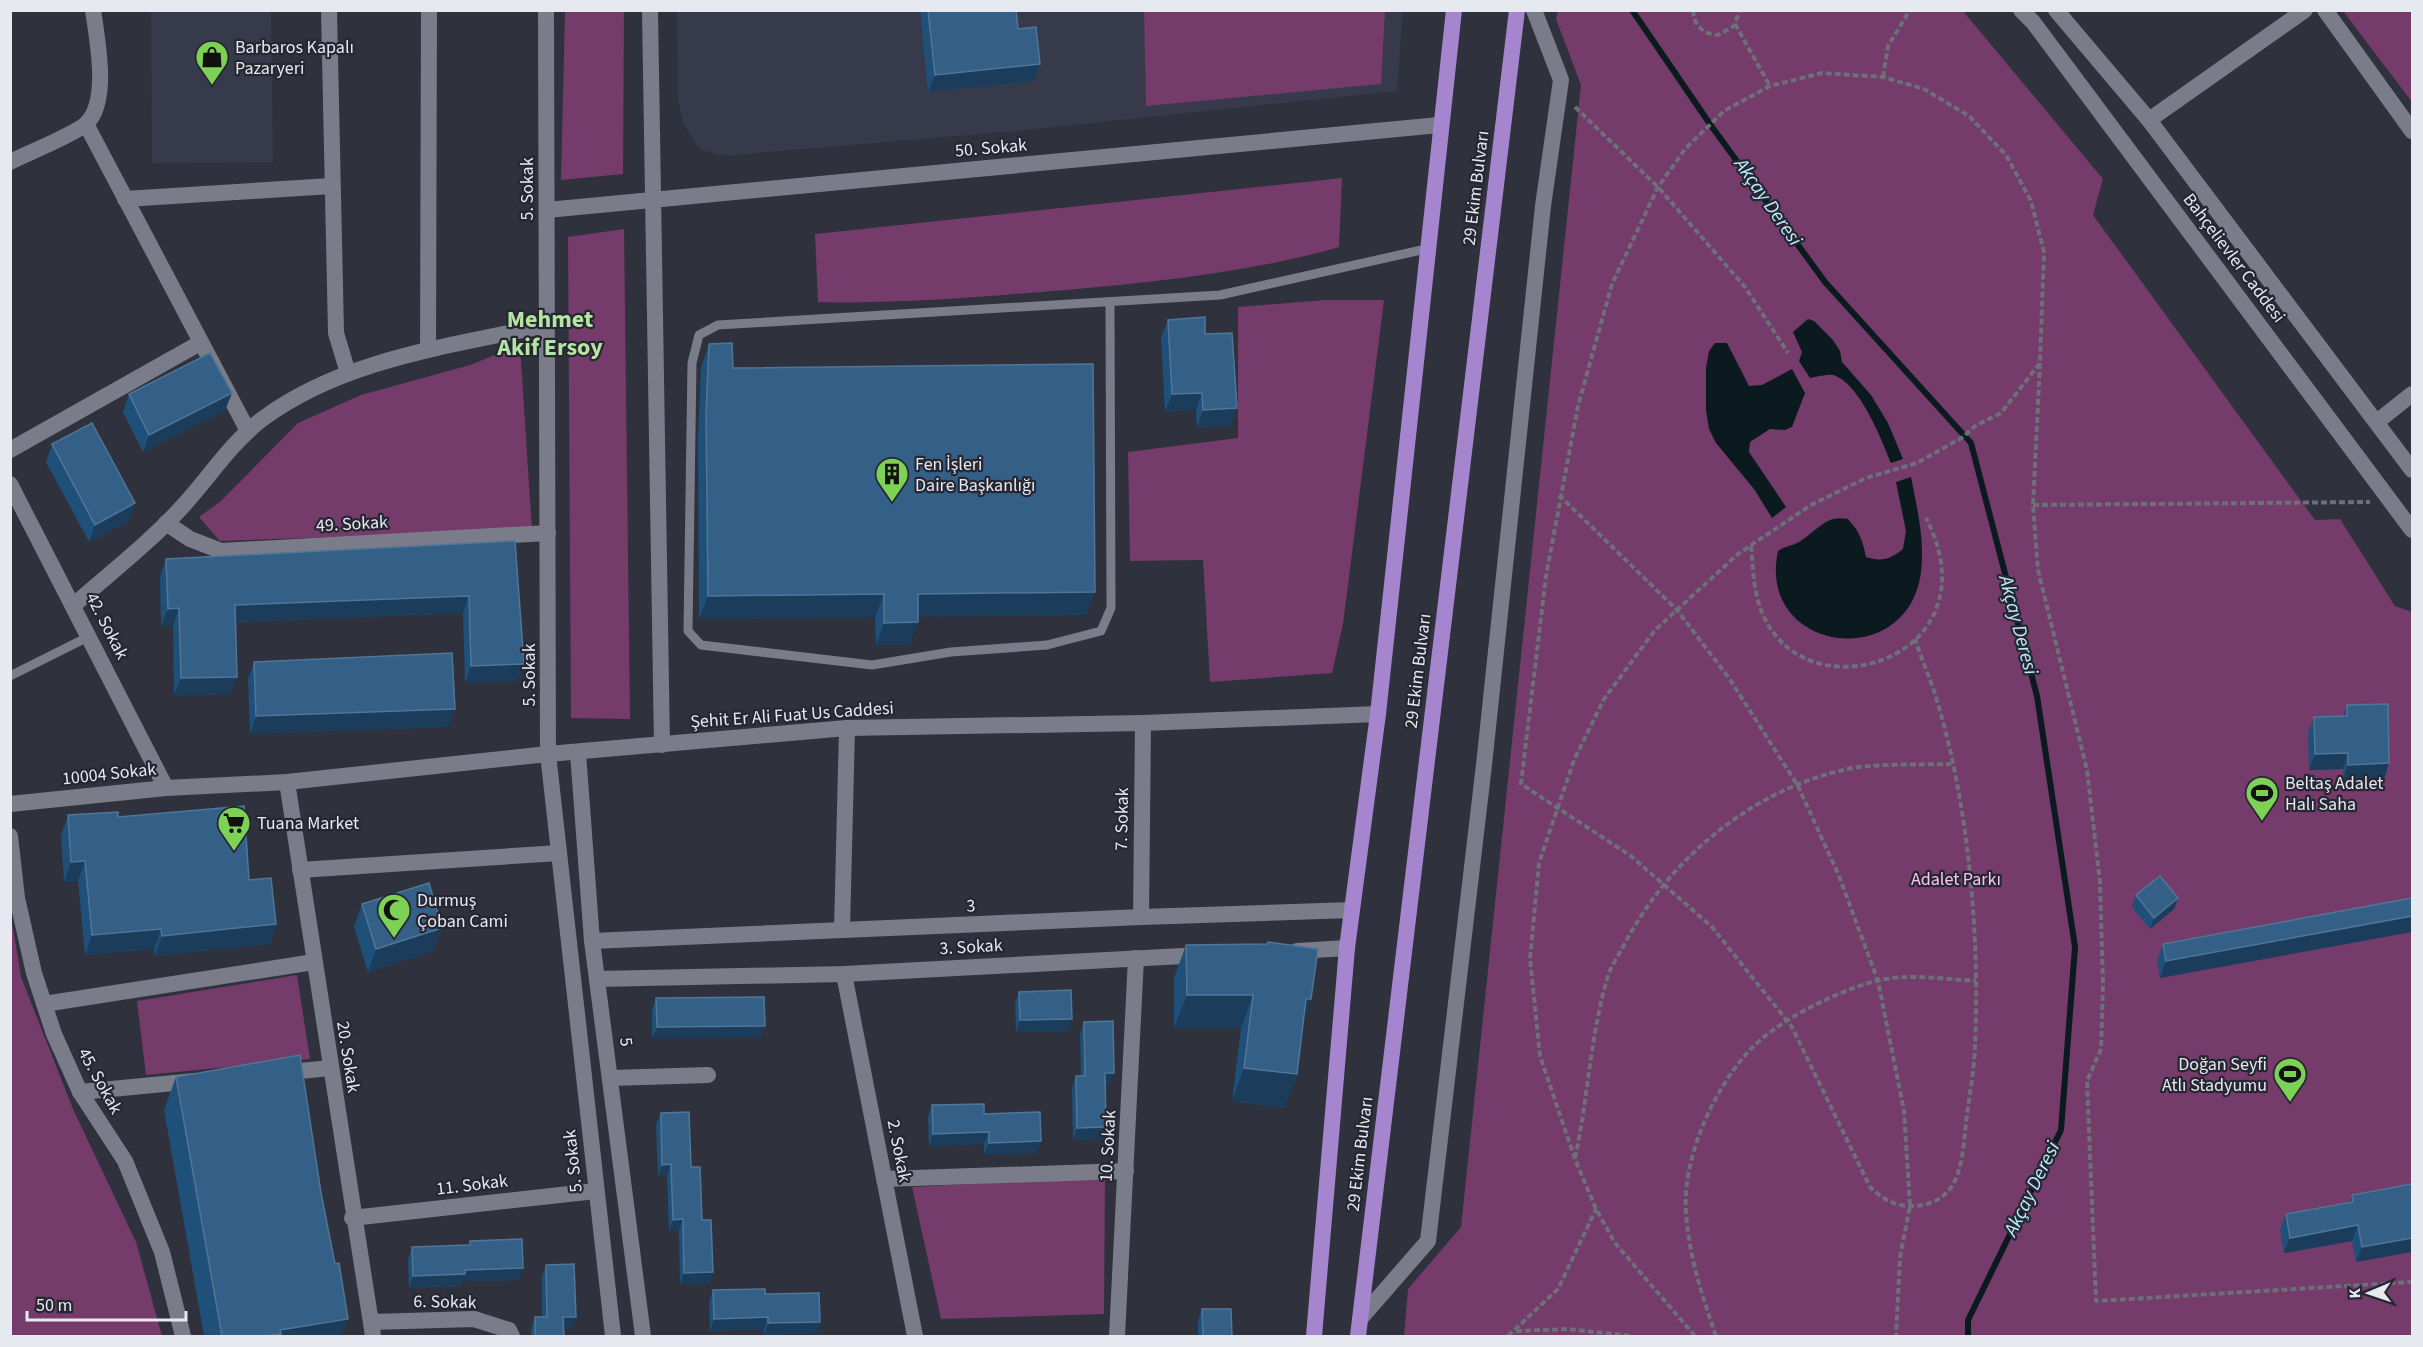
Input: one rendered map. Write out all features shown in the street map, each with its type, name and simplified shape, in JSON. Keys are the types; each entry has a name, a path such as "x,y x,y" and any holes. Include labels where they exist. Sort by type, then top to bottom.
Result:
{"main road":[{"name":"29 Ekim Bulvarı","path":"1314,1336 1347,948 1378,714 1439,125 1454,10"},
{"name":"29 Ekim Bulvarı","path":"1358,1336 1518,10"}],"street":[{"path":"10,162 86,124 99,98 99,63 93,10"},
{"path":"329,10 331,186 336,333 348,373"},
{"path":"428,350 429,10"},
{"name":"5. Sokak","path":"546,10 548,754 613,1336"},
{"path":"650,10 651,200 662,745"},
{"path":"1360,1319 1428,1241 1484,765 1543,206 1560,92 1561,80 1533,10"},
{"name":"Bahçelievler Caddesi","path":"2021,10 2034,22 2412,530"},
{"name":"Bahçelievler Caddesi","path":"2056,10 2149,120 2378,421 2412,470"},
{"path":"2149,120 2305,10"},
{"path":"2325,10 2412,131"},
{"path":"86,124 248,431"},
{"name":"50. Sokak","path":"547,210 1439,125"},
{"path":"125,199 331,186"},
{"path":"74,605 166,523 248,431 297,397 348,373 428,350 547,325"},
{"path":"10,450 200,343"},
{"path":"2378,421 2412,394"},
{"name":"42. Sokak","path":"10,484 166,788"},
{"name":"49. Sokak","path":"166,523 190,540 221,551 548,532"},
{"name":"Şehit Er Ali Fuat Us Caddesi","path":"212,786 287,782 548,754 847,728 1143,723 1378,714"},
{"name":"7. Sokak","path":"1141,917 1143,723"},
{"path":"842,930 847,728"},
{"name":"5","path":"578,753 592,941 643,1336"},
{"name":"20. Sokak","path":"287,782 352,1218 372,1329"},
{"name":"10004 Sokak","path":"10,804 166,788 212,786"},
{"name":"45. Sokak","path":"10,836 17,898 33,973 80,1092 125,1161 162,1252 183,1336"},
{"path":"300,870 559,853"},
{"name":"3","path":"592,941 1352,910"},
{"path":"1276,952 1347,948"},
{"name":"3. Sokak","path":"597,979 844,974 1218,954"},
{"name":"10. Sokak","path":"1118,1336 1136,958"},
{"path":"44,1004 314,962"},
{"name":"2. Sokak","path":"844,974 915,1336"},
{"path":"258,1075 330,1068"},
{"path":"611,1078 708,1075"},
{"path":"80,1092 211,1080"},
{"path":"884,1179 1126,1171"},
{"name":"11. Sokak","path":"352,1218 596,1191"},
{"name":"6. Sokak","path":"372,1329 474,1319 509,1330 512,1336"}],"lane":[{"path":"1110,302 1111,608 1101,631 1047,645 951,652 872,665 701,645 688,631 692,363 699,335 718,325 1220,295 1426,249"},
{"path":"10,676 90,636"}],"path":[{"path":"1693,10 1697,25 1706,33 1724,33 1736,24 1740,10"},
{"path":"1883,77 1888,46 1910,10"},
{"path":"1736,24 1770,86"},
{"path":"1915,639 1938,704 1963,818 1976,936 1976,1048 1959,1174 1943,1196 1931,1203 1910,1206 1891,1203 1870,1187 1788,1021 1712,927 1631,856 1521,784 1546,576 1559,495 1578,406 1612,284 1658,187 1686,148 1720,115 1770,86 1821,73 1883,77 1924,89 1969,116 2006,155 2031,201 2044,252 2033,504 2038,570 2087,770 2100,882 2103,984 2101,1050 2087,1081 2096,1301 2412,1282"},
{"path":"1560,92 1658,187 1745,287 1788,353"},
{"path":"1695,1336 1616,1243 1596,1209 1575,1159 1540,1056 1530,959 1539,863 1574,760 1604,699 1655,630 1751,545 1811,505 1866,478 1917,463 1963,437 1975,426 2001,413 2040,363"},
{"path":"1559,495 1677,610 1729,678 1798,786 1839,876 1878,981 1904,1111 1910,1206 1900,1257 1896,1336"},
{"path":"2033,504 2392,502"},
{"path":"1751,545 1759,606 1771,628 1782,640 1808,659 1832,667 1857,668 1881,662 1903,650 1915,639 1934,612 1942,589 1942,564 1937,540 1926,518"},
{"path":"1575,1159 1585,1113 1592,1043 1607,977 1641,914 1700,845 1755,805 1798,786 1844,770 1952,764"},
{"path":"1716,1336 1696,1278 1686,1212 1688,1172 1701,1128 1722,1089 1749,1050 1788,1021 1838,993 1878,981 1916,977 1976,981"},
{"path":"1508,1336 1558,1289 1596,1209"},
{"path":"1515,1331 1568,1329 1632,1336"}],"shaded area":[{"name":"Barbaros Kapalı Pazaryeri","path":"151,11 271,11 273,162 152,163"},
{"path":"677,11 1403,11 1397,91 1016,131 722,156 700,149 684,125 678,101"},
{"path":"1808,319 1814,321 1833,340 1840,351 1842,362 1871,395 1888,423 1903,459 1891,463 1868,413 1852,388 1843,380 1833,375 1810,378 1799,361 1802,352 1793,332"},
{"path":"1715,343 1727,343 1749,386 1762,385 1792,369 1805,393 1792,427 1785,430 1770,429 1750,442 1749,452 1786,507 1772,518 1754,489 1716,443 1709,429 1706,410 1706,368 1709,351"},
{"path":"1911,477 1920,524 1922,560 1921,572 1910,605 1890,626 1864,637 1836,638 1810,629 1789,611 1777,585 1778,551 1806,538 1827,522 1840,518 1848,519 1855,528 1862,541 1866,557 1886,559 1894,555 1903,549 1906,531 1896,482"}],"green space":[{"path":"565,11 624,11 623,174 561,180"},
{"path":"1144,11 1385,11 1381,84 1146,106"},
{"name":"Adalet Parkı","path":"1558,11 1963,11 2103,179 2093,215 2315,520 2340,519 2395,606 2412,612 2412,1336 1404,1336 1408,1289 1461,1227 1581,85 1556,19"},
{"path":"2343,11 2412,11 2412,102"},
{"path":"1342,178 1339,247 1303,256 1191,277 1115,285 930,300 818,302 815,234"},
{"path":"624,229 630,719 571,718 568,237"},
{"path":"1326,300 1384,300 1343,624 1332,673 1210,682 1203,560 1130,561 1128,452 1238,438 1238,307"},
{"path":"520,345 532,530 220,541 199,517 221,501 298,423 361,395 470,365"},
{"path":"11,916 21,977 73,1109 136,1242 162,1336 11,1336"},
{"path":"297,975 310,1059 146,1075 137,1001"},
{"path":"1105,1177 1104,1314 941,1319 912,1187"}],"building":[{"path":"928,10 1016,10 1018,29 1036,27 1040,64 935,75"},
{"path":"1205,317 1205,334 1232,333 1237,408 1203,410 1202,393 1172,394 1168,320"},
{"name":"Fen İşleri Daire Başkanlığı","path":"732,343 733,368 1093,364 1095,592 918,594 918,622 884,623 884,594 708,596 706,415 709,344"},
{"path":"210,353 232,393 149,435 129,394"},
{"path":"92,423 135,503 95,525 52,444"},
{"path":"515,541 524,664 471,666 469,596 235,605 237,677 181,678 179,608 168,609 166,559"},
{"path":"452,653 455,709 256,716 254,662"},
{"path":"2388,704 2389,763 2348,765 2348,753 2315,754 2314,717 2347,716 2347,705"},
{"path":"244,806 249,880 271,878 276,924 162,936 161,929 92,935 85,861 71,862 68,815 118,812 118,817"},
{"path":"2160,876 2178,898 2154,918 2136,895"},
{"path":"429,883 442,928 376,949 362,904"},
{"path":"2412,898 2412,916 2166,961 2163,944"},
{"path":"1268,942 1318,949 1311,999 1306,999 1297,1074 1244,1068 1253,995 1187,995 1186,945 1267,944"},
{"path":"1071,990 1072,1019 1020,1020 1019,992"},
{"path":"764,997 765,1026 657,1027 656,998"},
{"path":"1113,1021 1114,1073 1105,1073 1106,1127 1077,1128 1076,1076 1085,1076 1084,1022"},
{"path":"300,1055 321,1193 335,1264 339,1263 348,1319 280,1330 281,1334 222,1336 176,1077"},
{"path":"984,1104 984,1114 1040,1112 1041,1141 989,1143 989,1132 933,1134 932,1105"},
{"path":"689,1112 691,1167 700,1167 702,1220 711,1220 713,1272 684,1273 683,1219 673,1220 671,1164 662,1165 661,1113"},
{"path":"2412,1184 2412,1238 2362,1247 2358,1225 2290,1238 2286,1214 2353,1202 2352,1195"},
{"path":"522,1239 523,1268 465,1270 465,1274 413,1276 412,1247 470,1245 470,1241"},
{"path":"574,1264 576,1317 563,1317 564,1336 535,1336 535,1317 547,1317 546,1265"},
{"path":"765,1289 765,1294 819,1293 820,1322 768,1323 768,1317 714,1319 713,1290"},
{"path":"1202,1309 1231,1309 1232,1336 1203,1336"}],"waterway":[{"name":"Akçay Deresi","path":"1632,10 1712,127 1825,282 1971,443 2037,696 2075,947 2061,1130 1968,1320 1968,1336"}],"place":[{"name":"Barbaros Kapalı Pazaryeri","path":"212,86"},
{"name":"Fen İşleri Daire Başkanlığı","path":"892,503"},
{"name":"Beltaş Adalet Halı Saha","path":"2262,822"},
{"name":"Tuana Market","path":"234,852"},
{"name":"Durmuş Çoban Cami","path":"394,939"},
{"name":"Doğan Seyfi Atlı Stadyumu","path":"2290,1103"}],"district":[{"name":"Mehmet Akif Ersoy","path":"550,333"}]}
